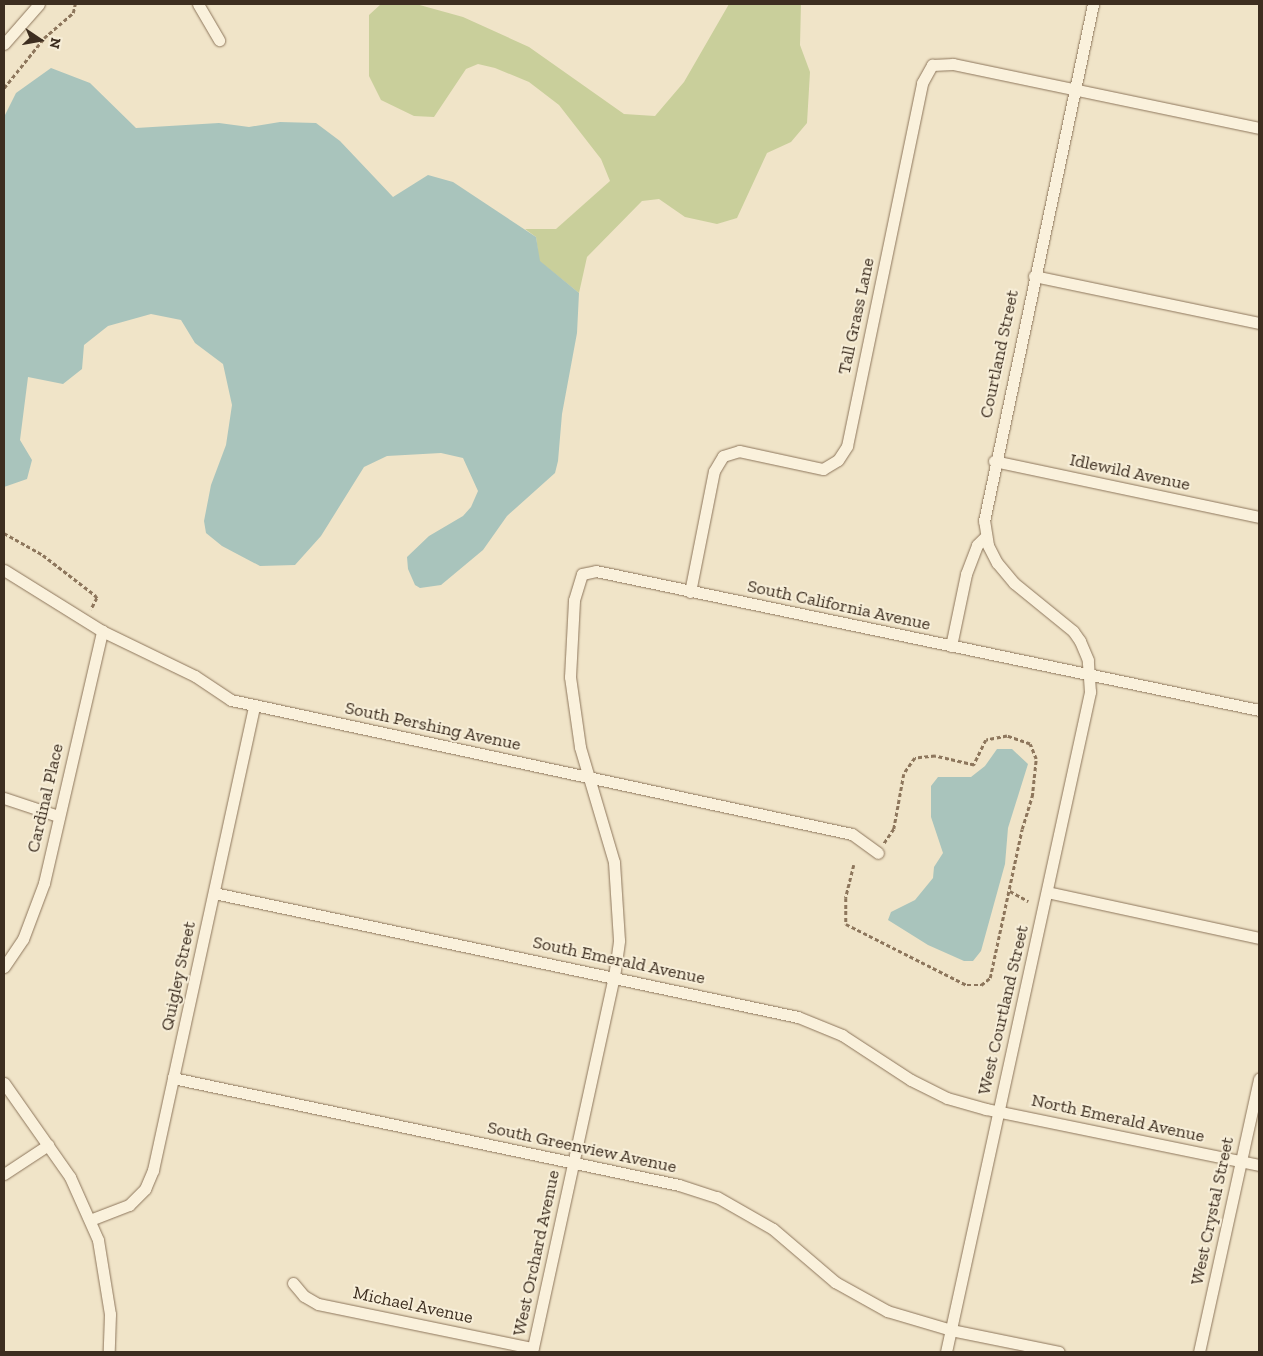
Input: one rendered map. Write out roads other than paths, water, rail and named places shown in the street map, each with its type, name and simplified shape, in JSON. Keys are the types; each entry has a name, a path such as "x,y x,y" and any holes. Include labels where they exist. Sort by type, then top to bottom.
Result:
{"street":[{"path":"4,44 39,4"},
{"path":"198,4 219,40"},
{"name":"Courtland Street","path":"1090,675 1088,660 1080,641 1073,631 1014,583 997,564 986,536 984,521 994,461 1093,4"},
{"name":"Tall Grass Lane","path":"690,592 714,471 723,456 739,450 823,469 838,460 847,446 922,83 932,65 953,64 1074,90"},
{"path":"1074,90 1259,128"},
{"path":"1034,276 1259,323"},
{"name":"Idlewild Avenue","path":"994,461 1259,517"},
{"path":"951,646 966,574 977,545 986,536"},
{"name":"South Pershing Avenue","path":"4,570 102,631 195,676 231,700 852,834 878,853"},
{"name":"South California Avenue","path":"582,574 596,571 1259,710"},
{"name":"West Orchard Avenue","path":"533,1350 614,977 618,940 618,888 609,835 580,747 570,677 574,600 582,574"},
{"name":"Cardinal Place","path":"4,967 23,939 34,913 102,631"},
{"name":"West Courtland Street","path":"946,1352 1090,692 1090,675"},
{"name":"Quigley Street","path":"90,1220 129,1205 145,1188 153,1170 254,706"},
{"path":"4,798 58,816"},
{"path":"1047,892 1259,938"},
{"name":"South Emerald Avenue","path":"214,893 614,977 818,1024 869,1050 929,1089 947,1098 998,1111"},
{"name":"South Greenview Avenue","path":"173,1078 574,1163 717,1197 773,1229 836,1282 861,1298 918,1322 1059,1352"},
{"name":"West Crystal Street","path":"1199,1352 1259,1078"},
{"path":"4,1083 70,1177 90,1220 105,1271 110,1314 109,1352"},
{"name":"North Emerald Avenue","path":"998,1111 1259,1165"},
{"path":"4,1174 48,1145"},
{"name":"Michael Avenue","path":"293,1283 304,1296 318,1304 533,1350"}],"water":[{"path":"51,68 90,83 136,128 219,123 249,127 280,122 316,123 340,141 393,197 428,175 453,182 536,237 540,261 579,293 577,333 562,414 558,461 555,473 507,516 483,550 441,585 420,588 415,585 408,569 407,557 429,536 463,516 471,507 478,491 463,458 441,453 387,456 364,467 321,536 295,565 260,566 222,546 206,533 204,521 211,485 226,445 232,405 223,364 195,343 181,320 151,314 108,326 84,345 82,369 63,384 28,377 20,440 32,460 27,479 4,487 4,117 16,93"},
{"path":"997,749 1012,749 1028,764 1008,828 1005,864 981,951 973,961 964,961 928,945 888,920 891,912 915,900 933,878 934,867 943,853 931,817 931,786 938,777 971,777 985,766"}]}
